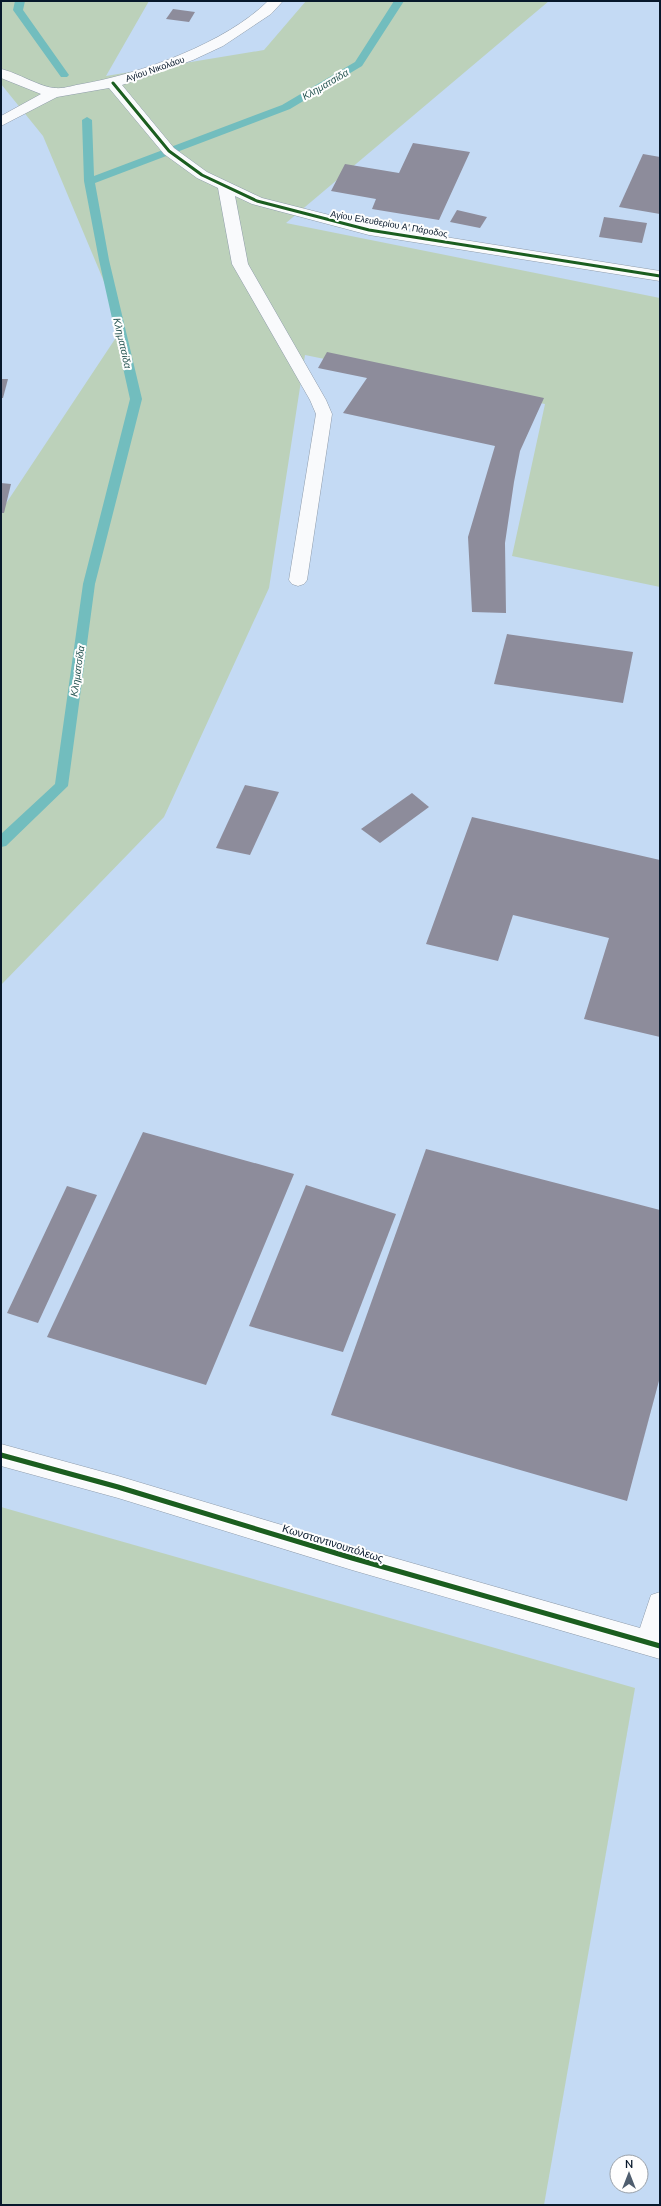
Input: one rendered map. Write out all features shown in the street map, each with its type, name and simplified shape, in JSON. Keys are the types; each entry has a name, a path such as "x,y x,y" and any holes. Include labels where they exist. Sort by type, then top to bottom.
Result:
{"street":[{"name":"Αγίου Νικολάου","path":"1,122 53,94 113,83 188,58 218,44 266,11 276,1"},
{"path":"1,73 53,94"},
{"name":"Αγίου Ελευθερίου Α' Πάροδος","path":"113,83 169,151 202,175 257,201 329,221 369,230 660,276"},
{"path":"224,186 240,264 318,400 324,414 324,428 298,580"},
{"name":"Κωνσταντινουπόλεως","path":"1,1455 118,1487 352,1558 654,1644"},
{"path":"654,1644 660,1604"}],"shaded area":[{"path":"1,1 660,1 660,2205 1,2205"}],"green space":[{"path":"1,1 149,1 106,76 264,50 306,1 549,1 286,223 660,298 660,587 512,556 545,404 305,355 269,588 164,817 1,985 1,511 123,327 43,136 1,84"},
{"path":"1,1507 635,1688 544,2205 1,2205"}],"building":[{"path":"173,9 195,12 189,22 166,19"},
{"path":"413,143 470,152 439,220 372,209 376,199 331,191 345,164 399,173"},
{"path":"643,154 660,157 660,214 619,207"},
{"path":"457,210 487,217 480,228 450,222"},
{"path":"604,217 647,223 642,243 599,237"},
{"path":"327,352 544,398 520,451 514,482 505,543 506,613 472,612 468,537 495,446 343,413 367,378 318,368"},
{"path":"1,379 8,379 3,398 1,398"},
{"path":"1,483 11,484 4,513 1,513"},
{"path":"507,634 633,652 623,703 494,684"},
{"path":"245,785 279,792 250,855 216,848"},
{"path":"412,793 429,807 380,843 361,829"},
{"path":"472,817 660,860 660,1037 584,1019 609,938 513,915 498,961 426,944"},
{"path":"143,1132 294,1174 206,1385 47,1337"},
{"path":"426,1149 660,1210 660,1377 627,1501 331,1415"},
{"path":"306,1185 396,1214 343,1352 249,1326"},
{"path":"67,1186 97,1195 38,1323 7,1313"}],"waterway":[{"name":"Κληματσίδα","path":"20,1 18,10 64,75"},
{"name":"Κληματσίδα","path":"89,181 286,107 359,64 399,1"},
{"path":"87,120 89,181"},
{"name":"Κληματσίδα","path":"1,842 61,786 89,584 136,399 104,260 89,181"}],"cycle path":[{"path":"113,83 169,151 202,175 257,201 329,221 369,230 660,276"},
{"path":"1,1455 118,1487 352,1558 660,1646"}]}
